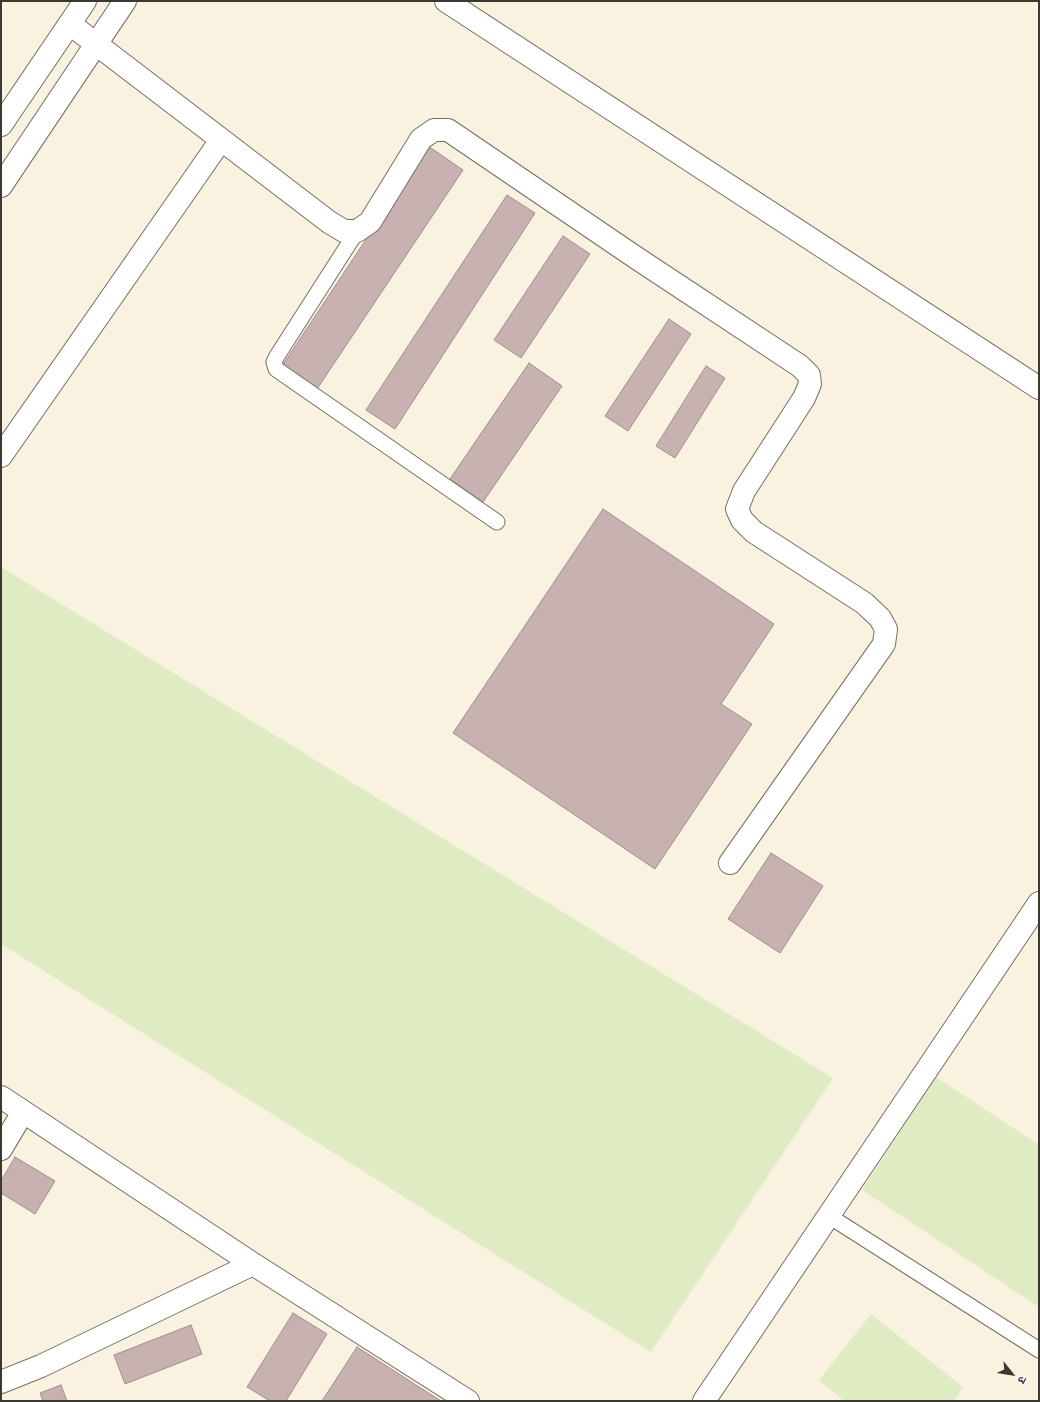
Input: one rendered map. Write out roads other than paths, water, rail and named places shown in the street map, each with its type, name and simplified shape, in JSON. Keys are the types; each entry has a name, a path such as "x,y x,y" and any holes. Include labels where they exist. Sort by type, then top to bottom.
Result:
{"street":[{"path":"1,125 86,1"},
{"path":"1,186 125,1"},
{"path":"446,1 1039,388"},
{"path":"70,24 328,222 344,231 357,231 370,222 422,140 434,130 448,130 460,136 638,259 800,366 809,375 810,384 804,398 744,491 737,509 742,520 754,532 864,603 880,618 886,629 884,644 730,864"},
{"path":"1,456 221,140"},
{"path":"704,1401 1039,902"},
{"path":"1,1097 253,1264 468,1401"},
{"path":"1,1149 23,1112"},
{"path":"1,1382 41,1366 253,1264"}],"lane":[{"path":"357,231 276,356 274,362 276,369 497,522"},
{"path":"828,1216 1039,1350"}]}
